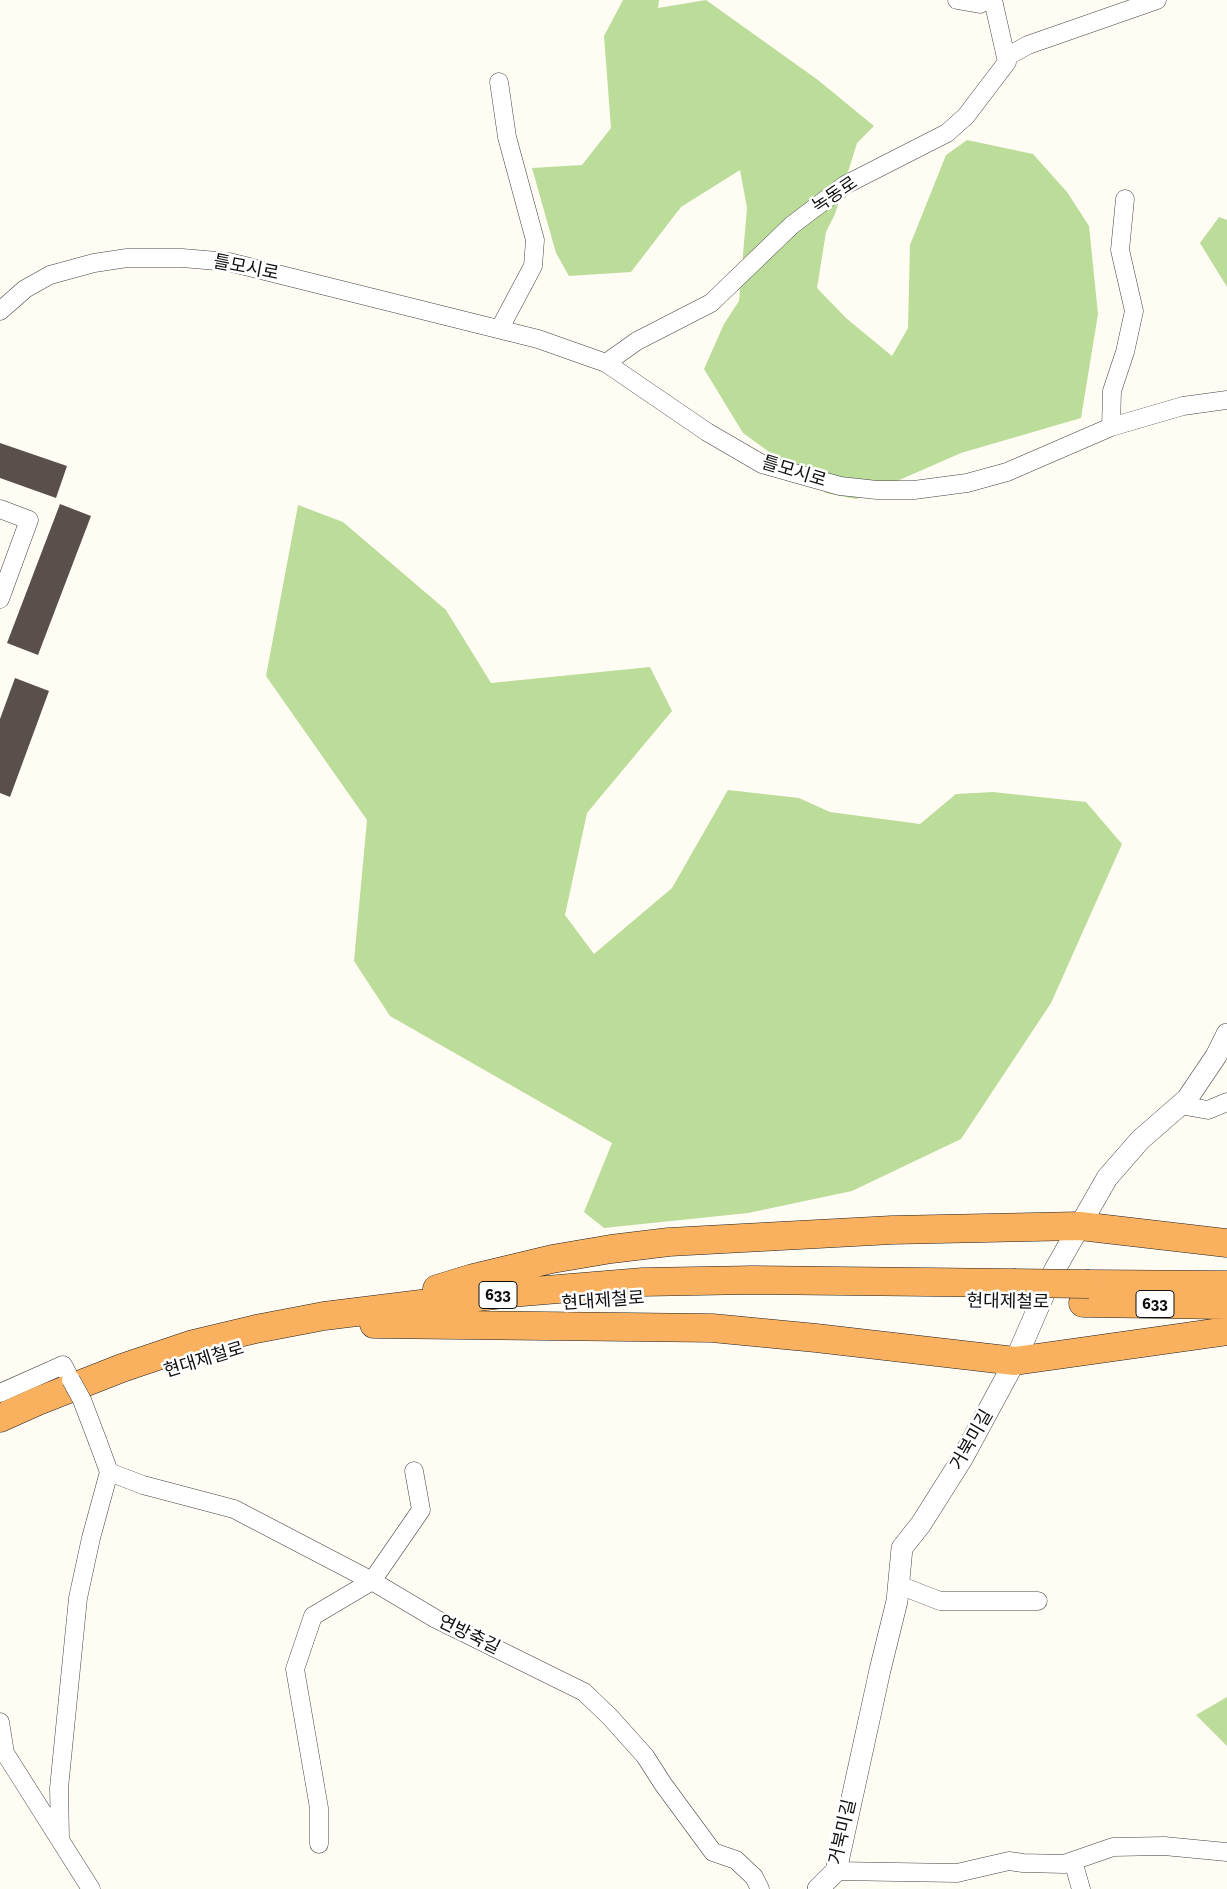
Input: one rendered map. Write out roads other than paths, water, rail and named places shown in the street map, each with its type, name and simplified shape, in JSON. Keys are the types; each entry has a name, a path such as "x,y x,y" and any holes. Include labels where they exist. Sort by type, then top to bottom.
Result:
{"highway":[{"path":"364,1317 473,1278 552,1259 669,1242 892,1230 1080,1226 1227,1244"},
{"name":"현대제철로","path":"0,1438 102,1394 180,1367 262,1342 364,1317 510,1293 643,1282 753,1280 1011,1292 1086,1293 1227,1304"},
{"name":"현대제철로","path":"1086,1293 1227,1285"},
{"name":"현대제철로","path":"0,1418 38,1401 193,1344 256,1329 324,1316 364,1317"},
{"path":"364,1317 712,1328 1015,1361 1227,1331"}],"street":[{"path":"957,0 980,4 987,0"},
{"path":"993,0 1006,57 1028,45 1158,0"},
{"name":"녹동로","path":"606,363 637,341 710,303 792,225 845,185 947,134 966,116 1007,62 1006,57"},
{"path":"499,82 507,137 535,240 533,266 500,328"},
{"path":"1111,427 1112,391 1125,352 1134,311 1120,250 1125,199"},
{"name":"틀모시로","path":"0,311 25,288 50,276 94,262 127,258 182,258 229,262 538,339 606,363 708,432 762,464 840,486 877,490 914,490 967,483 1007,472 1111,427 1183,406 1227,400"},
{"path":"0,509 29,520 0,599"},
{"name":"거북미길","path":"818,1889 836,1871 897,1601 902,1548 920,1524 962,1459 1015,1361 1054,1271 1107,1178 1140,1140 1187,1099 1216,1056 1227,1034"},
{"path":"1180,1106 1208,1110 1227,1102"},
{"path":"0,1393 64,1366 82,1400 108,1472 78,1598 71,1650 59,1788 60,1838"},
{"path":"319,1844 319,1808 295,1669 313,1616 372,1581 421,1510 414,1471"},
{"name":"연방축길","path":"108,1472 234,1510 372,1581 436,1619 584,1692 610,1717 645,1756 713,1852 736,1860 754,1877 760,1889"},
{"path":"899,1585 940,1601 1038,1601"},
{"path":"0,1722 5,1753 91,1889"},
{"path":"836,1871 957,1873 1009,1861 1064,1864 1113,1847 1164,1846 1227,1852"},
{"path":"1074,1861 1081,1889"}]}
